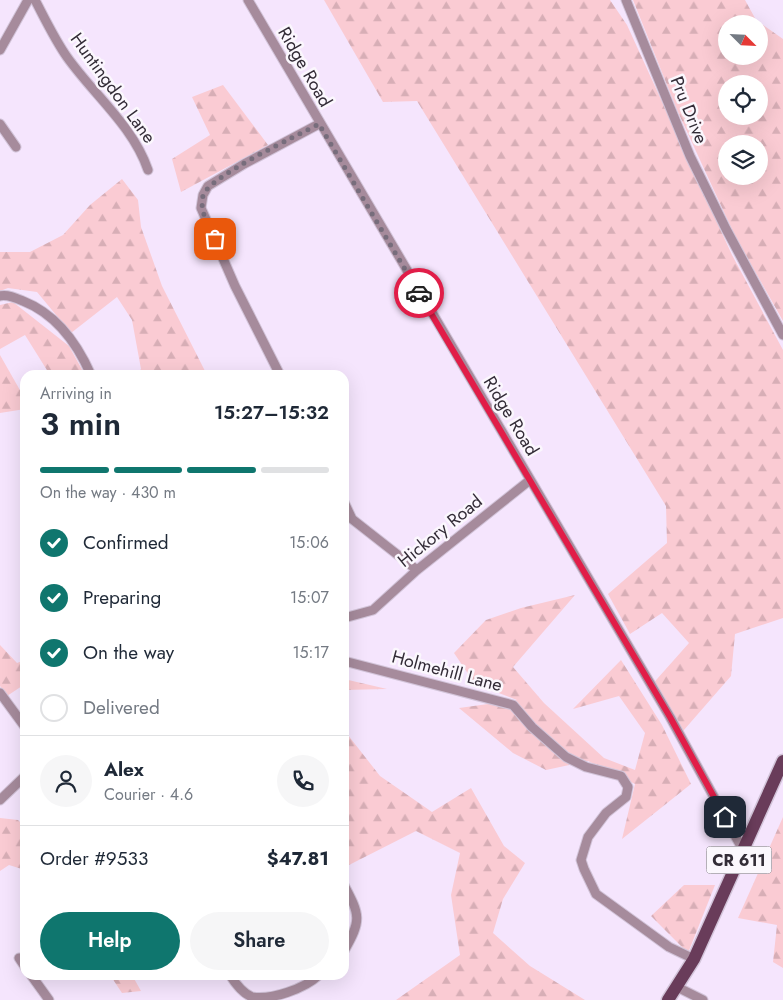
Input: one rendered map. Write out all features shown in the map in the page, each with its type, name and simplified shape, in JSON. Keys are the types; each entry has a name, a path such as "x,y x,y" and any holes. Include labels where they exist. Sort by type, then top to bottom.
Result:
{"main road":[{"name":"CR 611","path":"668,1000 694,959 783,761"}],"street":[{"path":"0,50 28,0"},
{"name":"Huntingdon Lane","path":"35,0 67,57 138,146 148,170"},
{"name":"Ridge Road","path":"248,0 319,124 670,717 743,850"},
{"name":"Pru Drive","path":"626,0 690,156 726,229 783,335"},
{"path":"0,124 16,147"},
{"path":"277,370 235,286 201,208 203,195 208,186 244,164 319,124"},
{"path":"0,296 16,298 47,314 74,343 88,370"},
{"name":"Hickory Road","path":"349,617 374,610 417,570 530,480"},
{"path":"349,513 352,519 417,570"},
{"name":"Holmehill Lane","path":"349,662 513,705 532,727 566,757 586,767 621,776 628,787 626,797 606,813 591,830 581,860 584,869 596,894 669,946 694,959"},
{"path":"0,693 20,720"},
{"path":"0,800 20,781"},
{"path":"349,895 357,910 355,932 349,942"},
{"path":"34,980 48,1000"},
{"path":"234,980 252,997 271,999 313,980"},
{"path":"678,987 703,1000"}],"green space":[{"path":"324,0 610,0 627,25 732,255 783,350 783,618 735,634 731,676 677,738 649,688 689,643 662,613 630,634 608,594 667,543 666,506 417,101 383,102"},
{"path":"633,0 745,0 753,15 718,15 718,65 768,65 768,28 783,39 783,321 735,236 677,110"},
{"path":"223,85 268,145 181,192 172,159 210,135 192,97"},
{"path":"122,179 138,200 141,227 162,286 204,370 140,370 132,320 117,297 71,333 37,292 8,288 0,291 0,252 30,252 63,235 90,205"},
{"path":"13,302 69,346 82,370 47,370 25,335 0,349 0,305"},
{"path":"0,355 20,390 20,410 0,413"},
{"path":"575,595 513,667 544,703 604,758 635,770 645,733 619,696 573,709 621,660 662,725 691,784 622,839 635,784 588,761 546,770 513,753 459,708 517,700 475,684 454,653 486,620 521,608"},
{"path":"0,645 17,663 20,662 20,687 7,696 0,686"},
{"path":"349,680 387,689 349,690"},
{"path":"349,736 380,776 432,812 471,788 504,846 525,863 503,899 493,933 530,966 585,1000 396,1000 460,955 451,895 460,853 416,831 349,865"},
{"path":"783,817 783,968 773,962 777,925 738,918"},
{"path":"0,818 18,820 20,822 20,868 9,865 0,871"},
{"path":"684,885 715,885 688,953 651,916"},
{"path":"113,980 135,980 141,991 122,993"}],"way so far":[{"path":"215,239 201,208 203,195 208,186 244,164 319,124 419,293"}],"route":[{"path":"419,293 670,717 725,817"}]}
